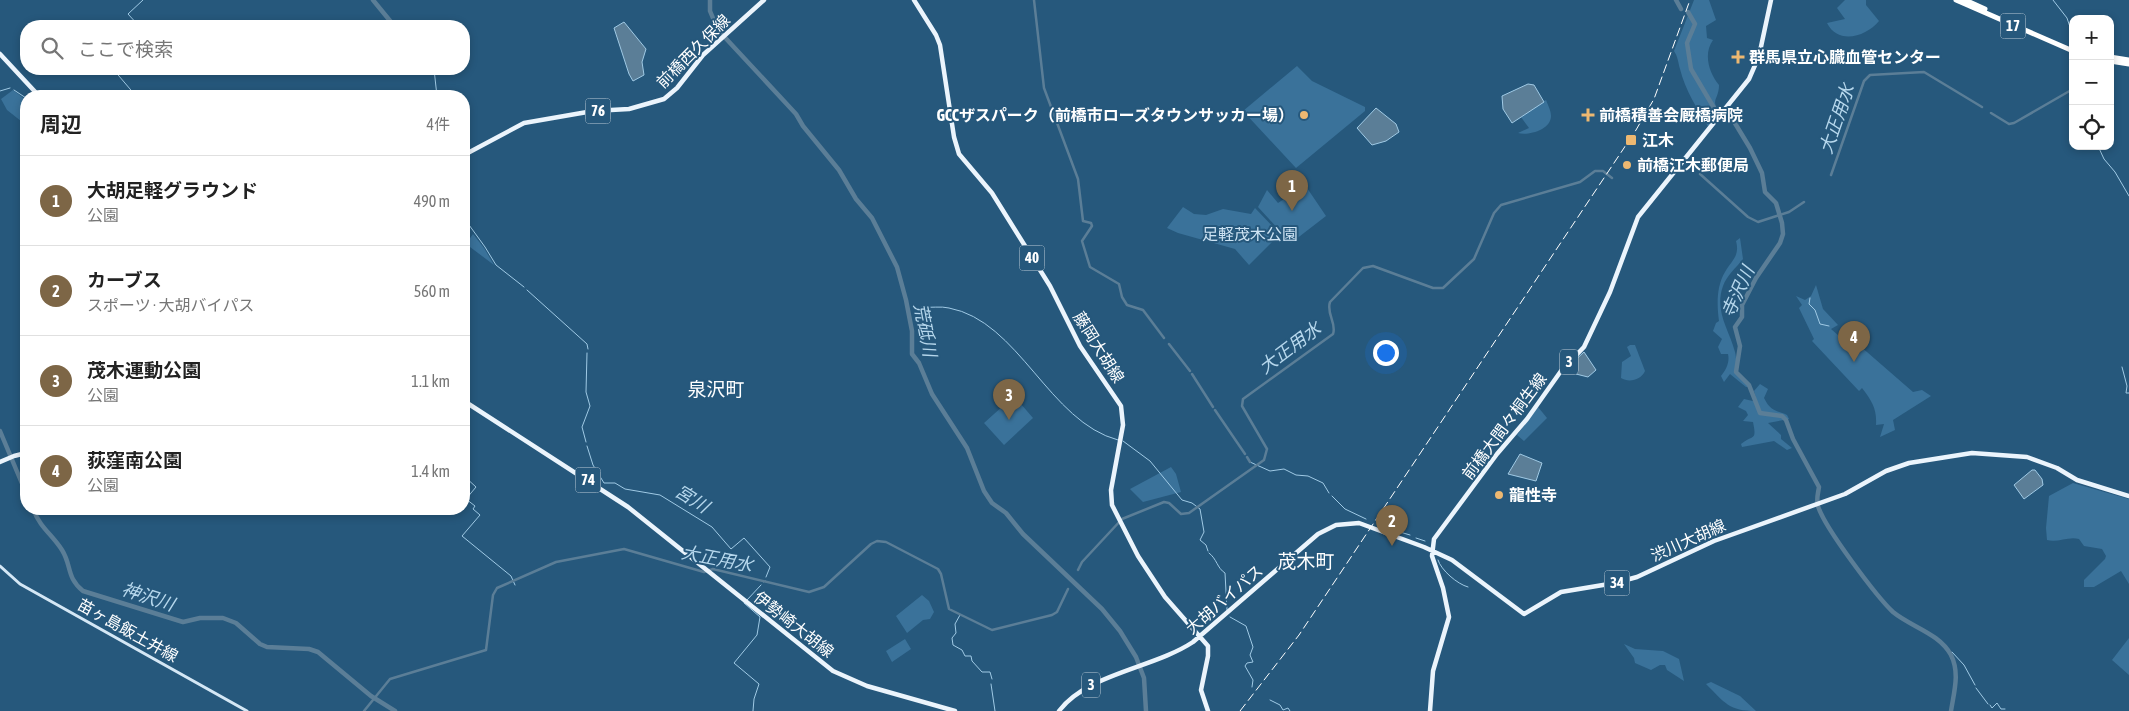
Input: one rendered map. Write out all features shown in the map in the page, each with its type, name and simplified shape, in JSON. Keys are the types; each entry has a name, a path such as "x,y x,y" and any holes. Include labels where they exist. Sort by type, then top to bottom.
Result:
{"highway":[{"name":"17","path":"1956,0 2069,47"},
{"name":"17","path":"1965,0 2069,47"},
{"path":"2114,59 2129,60"},
{"path":"2114,60 2129,64"}],"main road":[{"name":"前橋西久保線","path":"470,152 524,123 593,111 628,109 664,99 673,92 697,62 716,43 764,0"},
{"name":"藤岡大胡線","path":"914,0 936,35 940,45 952,129 959,154 992,193 1050,286 1078,341 1121,406 1123,425 1111,496 1112,505 1138,556 1165,597 1201,636 1209,649 1201,690 1208,711"},
{"name":"前橋大間々桐生線","path":"1431,550 1434,539 1497,454 1527,418 1561,371 1586,344 1610,292 1638,217 1746,83 1757,61 1771,0"},
{"path":"0,54 33,90"},
{"name":"伊勢崎大胡線","path":"470,405 614,497 838,674 867,686 955,711"},
{"name":"渋川大胡線","path":"1431,550 1452,560 1524,614 1561,592 1615,583 1637,577 1714,541 1845,494 1899,465 1972,453 2028,457 2040,460 2077,480 2129,496"},
{"path":"0,462 20,455"},
{"name":"大胡バイパス","path":"1059,711 1070,698 1086,687 1175,653 1201,636 1313,538 1331,526 1341,523 1358,523 1431,550"},
{"path":"1430,711 1433,675 1449,617 1443,588 1431,550"},
{"name":"苗ヶ島飯土井線","path":"0,566 20,584 246,711"}],"green space":[{"path":"1694,0 1709,0 1716,20 1706,26 1707,38 1713,40 1708,51 1708,57 1712,75 1719,85 1715,102 1717,109 1721,113 1709,128 1688,92 1674,51"},
{"path":"1845,0 1866,0 1866,5 1879,21 1873,27 1860,34 1845,36 1838,34 1827,23 1845,19 1837,8"},
{"name":"GCCザスパーク（前橋市ローズタウンサッカー場）","path":"1297,66 1312,81 1365,107 1365,111 1296,168 1243,111"},
{"path":"13,90 20,95 20,120 7,110 1,99"},
{"path":"1546,100 1551,116 1547,125 1533,133 1518,133 1529,128 1521,117"},
{"path":"1305,185 1326,216 1291,243 1258,207 1267,190 1278,203"},
{"name":"足軽茂木公園","path":"1183,207 1194,214 1206,215 1223,209 1251,214 1255,208 1280,234 1249,265 1235,249 1178,233 1167,228"},
{"path":"473,234 494,265 470,247 470,238"},
{"path":"1740,238 1743,259 1725,282 1720,304 1723,320 1735,352 1739,375 1749,387 1746,387 1730,374 1724,382 1721,376 1727,366 1728,354 1721,354 1718,347 1722,339 1713,331 1716,323 1719,321 1720,284 1725,272 1733,261 1737,250 1736,241"},
{"path":"1816,285 1823,309 1838,325 1831,329 1847,343 1852,339 1913,392 1922,390 1931,396 1893,420 1895,430 1880,437 1884,424 1876,425 1875,410 1866,393 1862,388 1859,391 1812,341 1814,339 1799,308 1802,305 1796,296 1805,300 1811,296"},
{"path":"1635,345 1645,371 1641,377 1624,380 1621,378 1622,362 1631,356 1627,347"},
{"path":"1760,384 1768,389 1764,398 1769,406 1787,415 1789,419 1768,423 1781,435 1781,439 1792,448 1787,450 1774,441 1742,447 1741,444 1753,437 1754,428 1753,422 1743,421 1748,415 1746,411 1738,407 1744,399 1757,402 1754,391"},
{"path":"1014,396 1033,418 1004,445 984,423"},
{"path":"1538,407 1547,418 1524,441 1517,435"},
{"path":"1171,467 1176,474 1181,492 1143,502 1130,489"},
{"path":"2073,483 2129,499 2129,584 2121,571 2094,587 2084,587 2084,580 2105,559 2106,556 2102,549 2084,546 2079,539 2075,538 2055,541 2047,540 2046,528 2049,496"},
{"path":"922,595 929,601 934,612 930,619 923,620 907,633 896,616"},
{"path":"2129,638 2129,675 2112,660"},
{"path":"905,639 911,649 892,662 886,651"},
{"path":"1624,644 1635,649 1663,651 1679,659 1684,681 1667,670 1665,665 1660,665 1651,670 1635,663 1634,658"},
{"path":"1711,682 1740,696 1756,711 1747,711 1728,705 1706,684"}],"shaded area":[{"path":"624,22 646,49 642,62 644,75 633,81 614,28"},
{"path":"1528,84 1534,85 1544,102 1512,123 1503,109 1502,96"},
{"path":"1376,108 1396,124 1399,132 1386,141 1372,145 1357,128"},
{"path":"1584,352 1596,370 1588,377 1576,374 1571,364"},
{"path":"1520,454 1542,463 1536,481 1508,474"},
{"path":"2032,470 2035,470 2042,479 2043,485 2024,499 2014,485"}],"waterway":[{"path":"134,20 128,14 143,0"},
{"name":"宮川","path":"373,0 389,20"},
{"name":"荒砥川","path":"710,0 710,11 718,30 796,114 803,126 839,170 856,199 872,218 897,267 912,331 912,354 919,363 932,394 967,448 984,491 992,503 1006,513 1023,534 1102,609 1120,631 1136,657 1144,678 1146,711"},
{"path":"1034,0 1044,88 1078,179 1083,221 1091,223 1092,226 1082,241 1090,267 1119,284 1122,297 1127,305 1143,310 1164,338"},
{"name":"寺沢川","path":"1676,0 1681,9"},
{"path":"2053,0 2067,18 2069,24"},
{"name":"寺沢川","path":"1688,12 1695,24 1687,43 1691,69 1717,113 1733,120 1750,148 1762,173 1765,192 1776,203 1782,223 1783,234 1780,243 1756,278 1742,305 1742,317 1735,327 1740,346 1736,372 1749,385 1760,413 1782,416 1786,420 1793,439 1819,487 1817,503 1822,516 1840,545 1864,577 1893,612 1946,647 1954,662 1956,676 1951,711"},
{"name":"大正用水","path":"1831,175 1864,81 1870,75 1924,72 1982,107"},
{"path":"118,75 131,90"},
{"name":"宮川","path":"435,75 436,90"},
{"path":"0,91 10,88"},
{"path":"14,90 20,94"},
{"name":"大正用水","path":"1991,113 2009,124 2014,123 2069,91"},
{"path":"2100,150 2129,196"},
{"name":"大正用水","path":"1078,570 1082,562 1122,519 1164,502 1169,503 1181,514 1189,513 1264,460 1267,449 1242,406 1243,399 1333,334 1334,326 1329,311 1330,302 1363,268 1373,266 1433,288 1443,288 1474,259 1494,213 1501,205 1580,182 1595,171 1603,171 1612,178"},
{"name":"大正用水","path":"1700,174 1748,217 1758,222 1789,212 1804,202"},
{"name":"宮川","path":"470,226 496,265 524,287"},
{"name":"宮川","path":"527,290 587,344 588,349"},
{"path":"1810,298 1809,304 1815,310 1820,324 1829,326"},
{"path":"922,307 949,308 974,317 995,332 1015,351 1072,414 1094,430 1118,440"},
{"path":"1169,344 1190,371"},
{"name":"宮川","path":"586,442 582,427 590,406 586,392 587,353"},
{"path":"2122,367 2127,386 2126,393 2129,393"},
{"path":"1192,374 1213,407"},
{"path":"1215,410 1245,454"},
{"name":"神沢川","path":"0,431 20,479"},
{"path":"1123,441 1150,461 1182,500 1192,503 1200,509 1204,532 1200,540 1206,545 1208,551"},
{"name":"宮川","path":"587,446 593,465 604,483 615,483 625,489 660,495 712,527 731,549 744,538 770,567 766,577"},
{"path":"1247,457 1250,462"},
{"path":"1250,462 1270,471 1284,469 1296,475 1308,476 1323,483 1329,493"},
{"path":"470,482 476,487 470,494"},
{"path":"1332,496 1345,509 1366,519"},
{"path":"470,502 475,506 473,509 480,515 462,536 511,576 515,585"},
{"name":"神沢川","path":"36,515 43,527 62,550 74,581 83,591 183,622 200,618 223,618 236,623 260,644 267,647 309,649 318,652 371,696 395,711"},
{"path":"1385,528 1398,531"},
{"path":"1400,532 1410,535"},
{"path":"1416,538 1425,541"},
{"name":"大正用水","path":"364,711 390,679 486,650 493,595 497,588 556,562 624,549 704,572 713,569 809,592 824,587 871,544 877,541 886,542 938,569 941,574 949,609 992,630 1052,615 1057,612 1068,589"},
{"name":"寺沢川","path":"1843,547 1853,562"},
{"path":"1209,553 1225,573 1227,610"},
{"path":"1438,560 1442,568 1450,576 1468,587"},
{"name":"宮川","path":"747,600 761,585"},
{"name":"宮川","path":"744,603 760,617 757,635 734,663 759,684 754,699 753,711"},
{"path":"960,615 955,624 956,633 952,638 953,645 962,650 965,656 971,656 972,661 982,672 990,672 992,679"},
{"path":"1230,617 1246,626 1253,647 1250,655 1253,662 1247,663 1245,666 1253,680 1252,687"},
{"path":"1950,653 1952,652 1964,665 1975,685"},
{"path":"991,684 995,711"},
{"path":"1976,688 1988,704"},
{"path":"1270,700 1280,705 1283,710 1288,708 1290,711"},
{"path":"1990,705 1992,708 1997,703 2001,709 2005,709"}],"railway":[{"path":"1240,711 1299,635 1636,130 1654,99 1690,0"}],"place":[{"name":"群馬県立心臓血管センター","path":"1738,57"},
{"name":"GCCザスパーク（前橋市ローズタウンサッカー場）","path":"1304,115"},
{"name":"前橋積善会厩橋病院","path":"1588,115"},
{"name":"江木","path":"1631,140"},
{"name":"前橋江木郵便局","path":"1627,165"},
{"name":"大胡足軽グラウンド","path":"1292,211"},
{"name":"荻窪南公園","path":"1854,362"},
{"name":"茂木運動公園","path":"1009,420"},
{"name":"龍性寺","path":"1499,495"},
{"name":"カーブス","path":"1392,546"}],"district":[{"name":"泉沢町","path":"716,389"},
{"name":"茂木町","path":"1306,561"}]}
